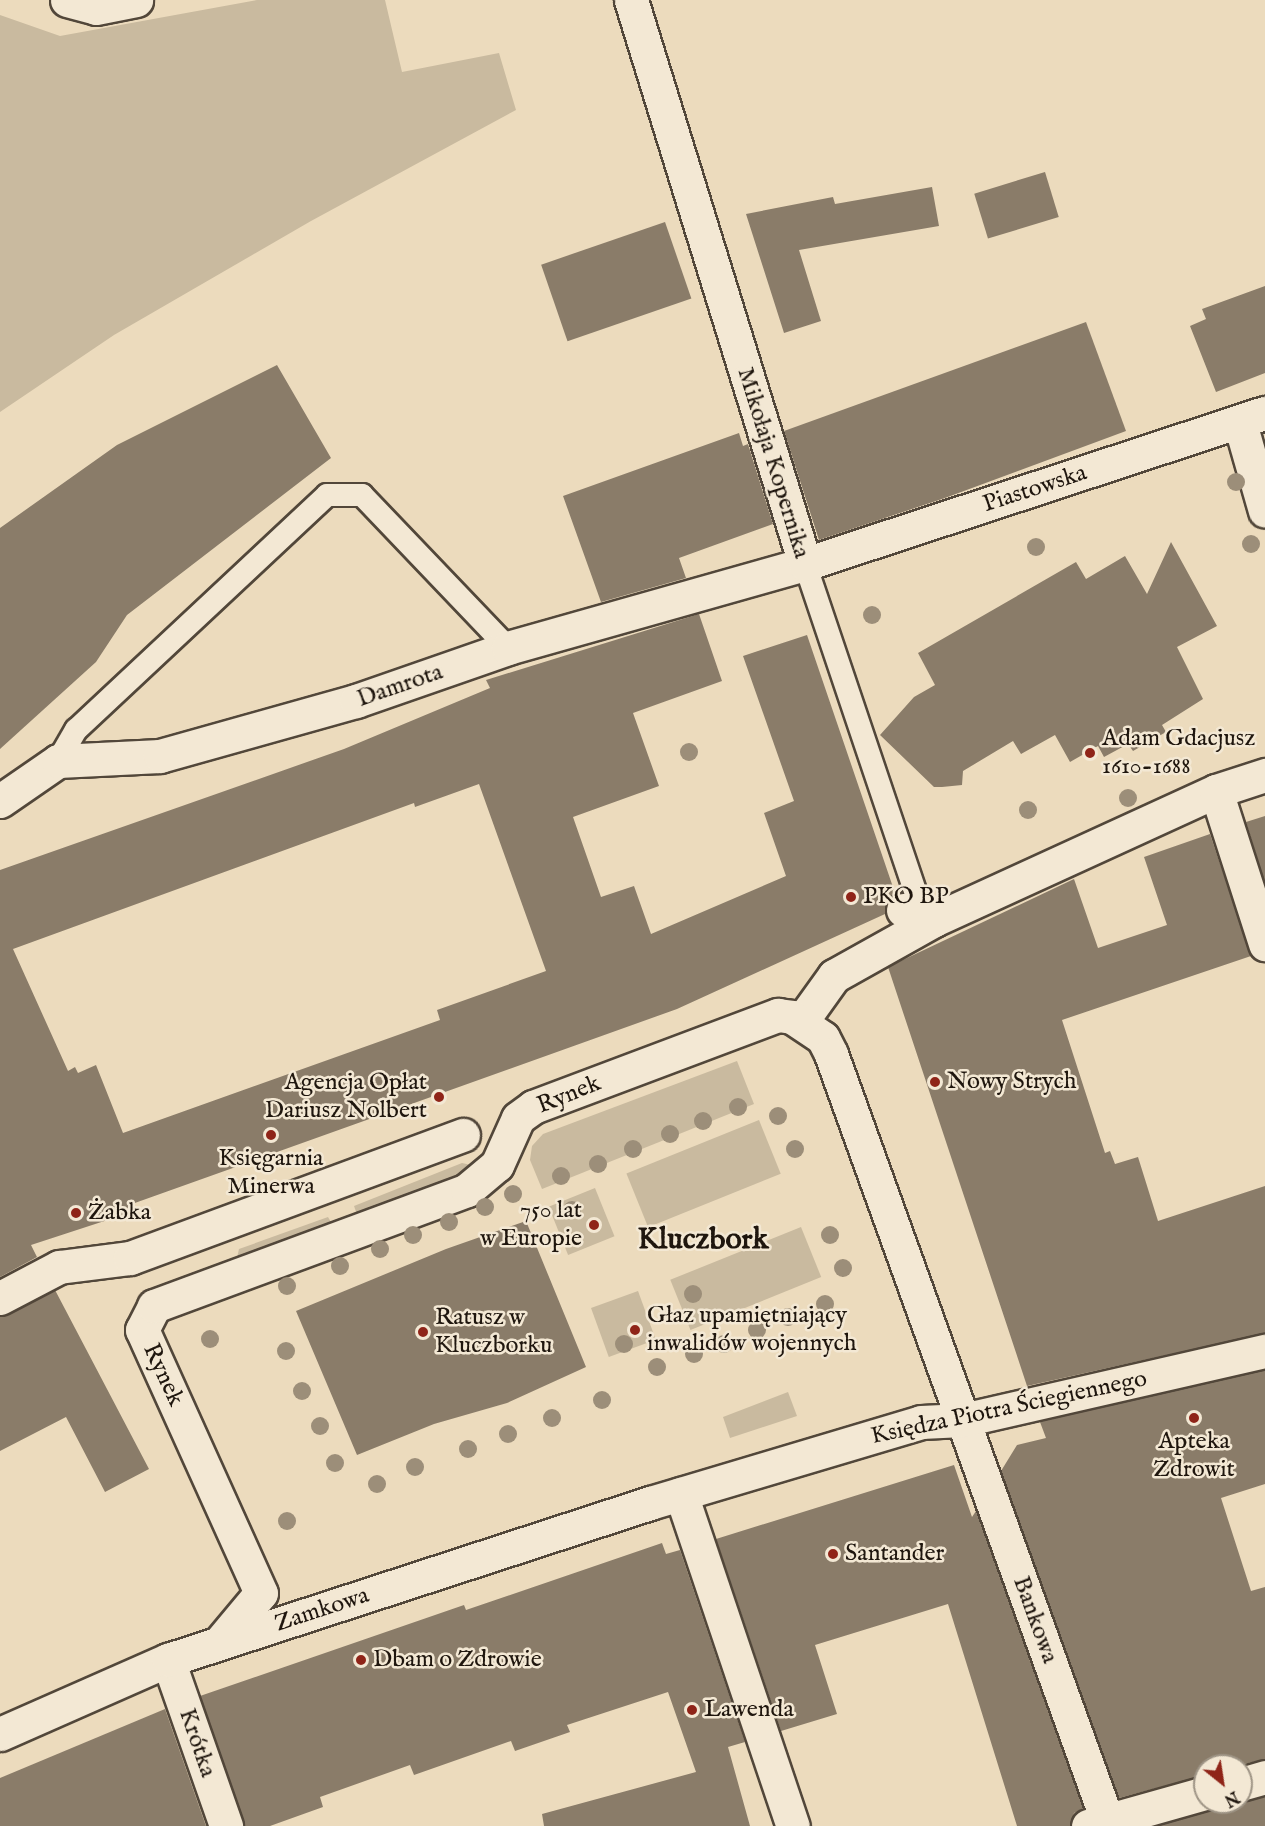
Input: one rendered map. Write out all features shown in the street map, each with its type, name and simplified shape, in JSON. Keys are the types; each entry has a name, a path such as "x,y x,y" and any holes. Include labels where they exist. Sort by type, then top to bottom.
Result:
{"street":[{"path":"67,0 96,8 136,0"},
{"name":"Mikołaja Kopernika","path":"631,0 805,564"},
{"path":"1252,418 1265,511"},
{"name":"Piastowska","path":"805,564 1252,418"},
{"name":"Damrota","path":"58,760 160,756 356,701 508,648 805,564"},
{"path":"0,801 58,760"},
{"path":"801,1022 834,976 921,918 1216,791 1265,775"},
{"path":"1216,791 1265,944"},
{"name":"Rynek","path":"219,1643 261,1593 142,1330 154,1306 467,1190 497,1165 518,1118 533,1107 778,1015 801,1022 823,1038 831,1054 963,1420"},
{"path":"0,1298 59,1266 130,1258 463,1136"},
{"name":"Księdza Piotra Ściegiennego","path":"666,1499 921,1422 963,1420 1265,1351"},
{"name":"Bankowa","path":"963,1420 1097,1823"},
{"path":"666,1499 793,1826"},
{"name":"Zamkowa","path":"0,1734 168,1660 666,1499"},
{"name":"Krótka","path":"168,1660 226,1826"},
{"path":"1097,1823 1193,1796"}],"lane":[{"path":"58,760 75,730 327,495 362,495 508,648"},
{"name":"Mikołaja Kopernika","path":"805,564 921,918"}],"shaded area":[{"path":"257,0 385,0 402,72 499,53 516,110 311,221 114,335 0,412 0,15 60,36"},
{"path":"737,1061 754,1104 542,1189 530,1160 532,1146 543,1134"},
{"path":"759,1120 781,1174 648,1227 626,1174"},
{"path":"462,1163 471,1165 470,1173 359,1220 354,1206"},
{"path":"595,1188 614,1236 568,1255 549,1207"},
{"path":"328,1217 335,1229 237,1258 239,1249"},
{"path":"801,1227 821,1277 690,1330 670,1280"},
{"path":"638,1291 656,1340 609,1357 591,1308"},
{"path":"788,1392 797,1416 730,1438 723,1417"}],"building":[{"path":"1045,172 1059,217 988,239 974,194"},
{"path":"932,187 939,226 799,250 821,321 784,333 746,214 833,197 835,204"},
{"path":"665,222 691,299 568,341 541,265"},
{"path":"1265,286 1265,373 1216,392 1190,326 1206,319 1202,309"},
{"path":"1086,322 1126,431 945,498 819,540 784,431"},
{"path":"277,365 331,458 127,615 96,662 0,749 0,528 117,445"},
{"path":"739,433 743,446 748,444 773,524 679,558 686,578 601,602 563,496"},
{"path":"1171,542 1217,626 1177,647 1203,699 1162,725 1166,732 1133,751 1128,744 1104,757 1098,746 1070,762 1055,735 1021,754 1013,741 963,771 962,785 942,787 934,787 880,735 914,697 935,685 918,653 1076,562 1086,579 1125,556 1147,594"},
{"path":"699,614 722,681 633,713 659,786 573,817 601,897 634,886 651,934 786,876 764,813 794,801 743,656 807,635 895,893 886,901 885,914 677,1009 132,1204 135,1211 31,1245 37,1257 0,1277 0,870 344,749 490,688 486,680","holes":["479,784 546,971 437,1010 440,1020 123,1133 96,1065 78,1073 75,1067 68,1071 13,949 414,803 415,807"]},
{"path":"1265,816 1265,883 1246,822"},
{"path":"1210,834 1251,956 1062,1020 1105,1153 1110,1151 1115,1164 1138,1157 1158,1221 1265,1186 1265,1333 1027,1386 888,967 1074,879 1098,948 1167,925 1144,857"},
{"name":"Ratusz w Kluczborku","path":"526,1221 586,1367 507,1403 434,1424 357,1455 296,1311 446,1249"},
{"path":"55,1290 149,1469 105,1492 66,1417 0,1451 0,1317"},
{"path":"1265,1370 1265,1484 1221,1498 1251,1591 1265,1587 1265,1759 1253,1762 1253,1754 1193,1754 1193,1778 1119,1798 1001,1471 1017,1445 1046,1438 1040,1422"},
{"path":"954,1465 972,1517 976,1511 1083,1808 1074,1813 1070,1826 1017,1826 948,1604 815,1645 837,1714 781,1731 716,1539"},
{"path":"662,1543 666,1554 680,1550 745,1742 728,1747 750,1826 544,1826 542,1814 696,1772 668,1692 567,1725 570,1732 515,1751 511,1741 414,1775 410,1765 320,1797 323,1807 270,1826 244,1826 200,1696 464,1605 466,1610"},
{"path":"165,1709 206,1826 0,1826 0,1778"},
{"path":"1265,1797 1265,1826 1157,1826 1199,1814 1253,1814 1253,1800"}],"place":[{"name":"Adam Gdacjusz 1610-1688","path":"1090,753"},
{"name":"PKO BP","path":"851,897"},
{"name":"Nowy Strych","path":"935,1082"},
{"name":"Agencja Opłat Dariusz Nolbert","path":"439,1097"},
{"name":"Księgarnia Minerwa","path":"271,1135"},
{"name":"Żabka","path":"76,1213"},
{"name":"750 lat w Europie","path":"594,1225"},
{"name":"Głaz upamiętniający inwalidów wojennych","path":"635,1330"},
{"name":"Ratusz w Kluczborku","path":"423,1332"},
{"name":"Apteka Zdrowit","path":"1194,1418"},
{"name":"Santander","path":"833,1554"},
{"name":"Dbam o Zdrowie","path":"361,1660"},
{"name":"Lawenda","path":"692,1710"}],"district":[{"name":"Kluczbork","path":"703,1240"}]}
